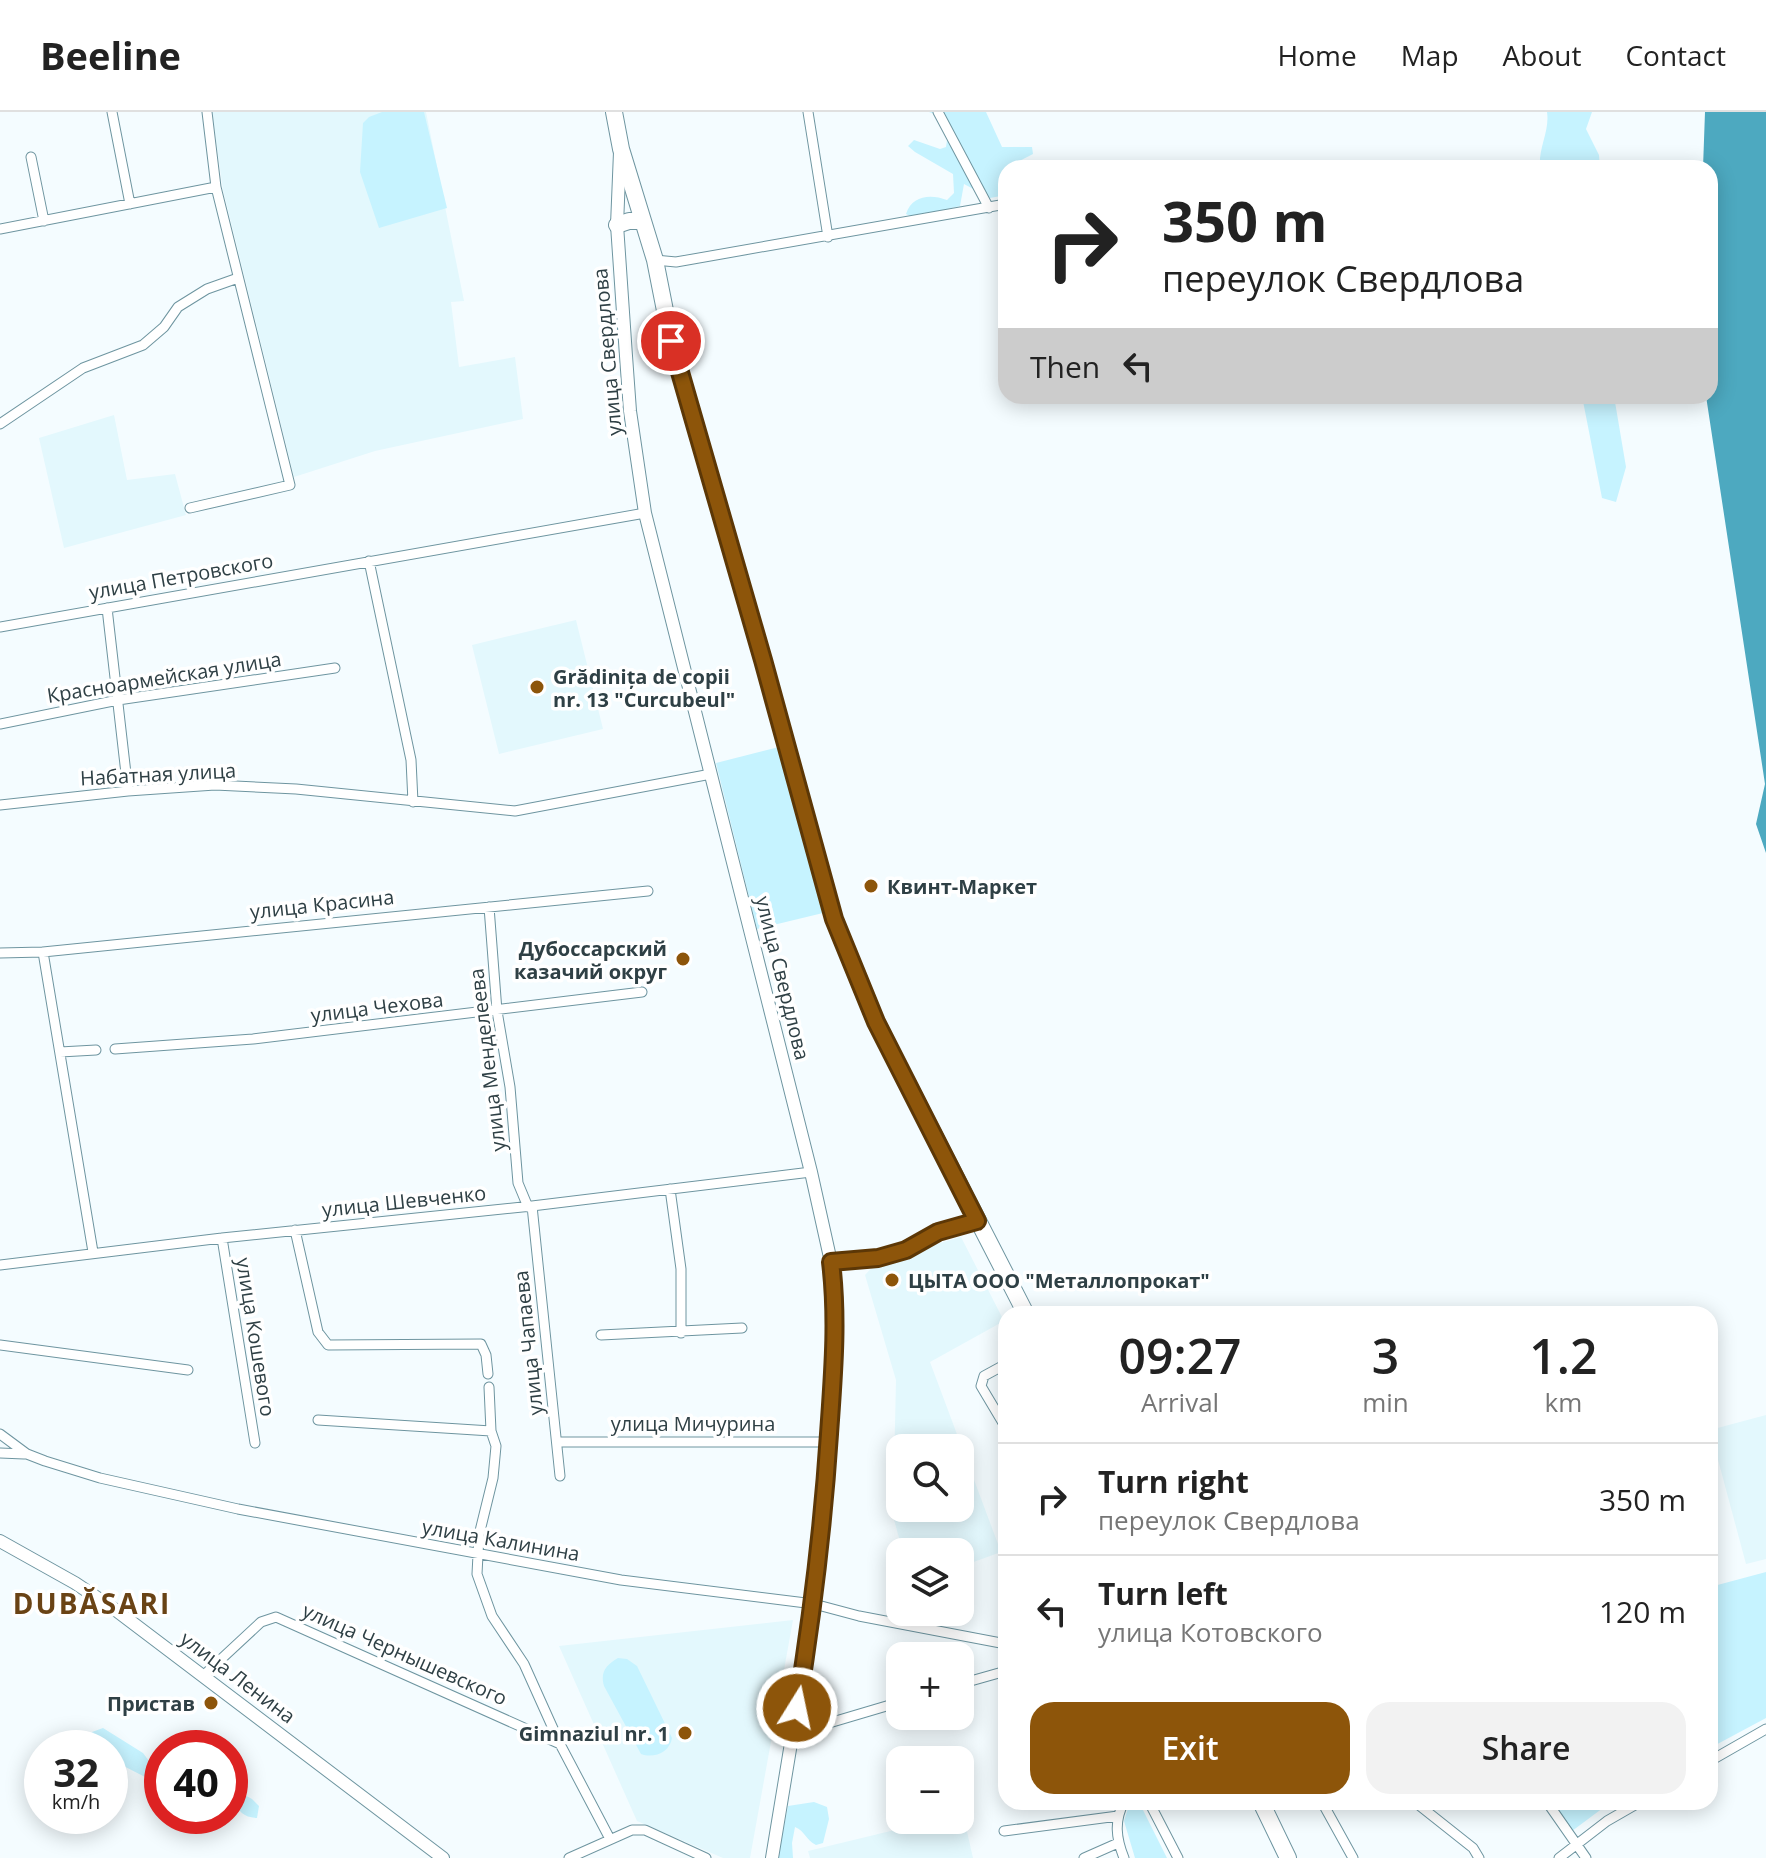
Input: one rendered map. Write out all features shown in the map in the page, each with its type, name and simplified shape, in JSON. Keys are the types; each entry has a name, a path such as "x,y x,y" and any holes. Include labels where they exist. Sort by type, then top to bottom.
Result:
{"highway":[{"name":"улица Свердлова","path":"614,112 621,149"},
{"path":"621,149 655,260 675,354 763,660 824,892 876,1022 1022,1306"},
{"path":"617,225 641,221"},
{"path":"1265,1810 1288,1858"}],"street":[{"path":"112,112 130,204"},
{"path":"190,508 290,485 238,278 226,217 216,187 207,112"},
{"path":"808,112 828,237"},
{"path":"938,112 989,208"},
{"name":"улица Свердлова","path":"621,149 617,225 630,411 645,513 811,1172 831,1262 836,1308 829,1442 814,1604 772,1858"},
{"path":"31,157 44,221"},
{"path":"0,229 216,187"},
{"path":"655,260 676,262 998,206"},
{"path":"0,424 83,368 143,345 164,327 178,307 207,289 238,278"},
{"name":"улица Петровского","path":"0,627 645,513"},
{"path":"369,561 411,760 413,802"},
{"path":"107,608 128,791"},
{"name":"Красноармейская улица","path":"0,724 118,700 335,668"},
{"name":"Набатная улица","path":"0,805 128,791 228,786 296,789 515,811 711,774"},
{"name":"улица Красина","path":"0,953 43,952 648,891"},
{"name":"улица Менделеева","path":"489,907 497,1011 510,1087 518,1183 530,1206"},
{"path":"43,952 93,1252"},
{"name":"улица Чехова","path":"115,1049 253,1039 642,992"},
{"path":"60,1052 96,1050"},
{"name":"улица Шевченко","path":"0,1265 811,1172"},
{"path":"670,1189 681,1269 681,1333"},
{"name":"улица Чапаева","path":"530,1206 560,1476"},
{"path":"831,1262 878,1258 906,1250 938,1232 977,1221"},
{"path":"295,1230 318,1332 328,1345 476,1344 484,1346 488,1374"},
{"name":"улица Кошевого","path":"222,1238 255,1443"},
{"path":"601,1335 742,1328"},
{"path":"0,1345 188,1370"},
{"path":"998,1368 984,1376 981,1386 998,1415"},
{"name":"улица Чернышевского","path":"489,1387 491,1431 496,1446 493,1478 477,1554 477,1574 492,1616 524,1664 560,1744 610,1839"},
{"path":"318,1420 491,1431"},
{"name":"улица Калинина","path":"0,1434 27,1454 100,1478 238,1509 621,1580 814,1604 872,1619 998,1643"},
{"name":"улица Мичурина","path":"557,1442 829,1442"},
{"path":"0,1453 27,1454"},
{"name":"улица Ленина","path":"0,1541 75,1583 204,1675 443,1858"},
{"name":"улица Чернышевского","path":"204,1675 261,1622 276,1617 560,1744"},
{"path":"974,1680 998,1673"},
{"path":"792,1734 886,1706"},
{"path":"1718,1756 1766,1729"},
{"path":"1121,1810 1118,1843 1124,1858"},
{"path":"1153,1810 1178,1858"},
{"path":"1326,1810 1353,1858"},
{"path":"1425,1810 1473,1848 1479,1858"},
{"path":"1553,1810 1586,1858"},
{"path":"1559,1858 1626,1810"},
{"path":"1004,1831 1118,1816"},
{"path":"569,1858 632,1830 645,1830 706,1858"},
{"path":"1084,1858 1118,1843"}],"shaded area":[{"path":"212,112 426,112 464,301 451,302 459,367 515,357 523,419 375,451 294,477 223,190"},
{"path":"382,112 424,112 447,208 379,228 360,172 363,123"},
{"path":"929,112 986,112 1002,147 1032,147 1033,154 1021,160 998,160 998,196 990,198 964,184 960,206 912,217 906,214 917,200 935,197 947,200 954,193 953,174 908,146 914,140 940,149 946,147 948,134 945,118"},
{"path":"1547,112 1592,112 1586,129 1599,160 1541,160"},
{"path":"1584,404 1615,404 1626,467 1616,502 1602,498"},
{"path":"114,415 127,480 175,474 186,515 64,548 39,438"},
{"name":"Grădinița de copii nr. 13 \"Curcubeul\"","path":"576,620 603,729 499,754 472,645"},
{"path":"779,747 823,913 757,929 716,763"},
{"path":"961,1237 998,1309 998,1324 930,1362 957,1434 895,1434 896,1380 865,1275 878,1261"},
{"path":"1766,1415 1766,1559 1746,1564 1718,1460 1718,1428"},
{"path":"974,1480 998,1544 998,1553 974,1562 974,1538 899,1538 895,1522 974,1522"},
{"path":"1766,1572 1766,1718 1718,1744 1718,1585"},
{"name":"Gimnaziul nr. 1","path":"793,1620 750,1858 723,1858 637,1821 559,1646"},
{"path":"618,1658 627,1659 637,1666 672,1738 661,1753 651,1756 641,1754 604,1686 605,1669"},
{"path":"128,1744 144,1754 144,1776 128,1768"},
{"path":"248,1797 259,1806 257,1818 248,1816"},
{"path":"814,1802 827,1807 829,1819 823,1843 816,1845 795,1827 793,1858 778,1858 788,1806"},
{"path":"1127,1810 1143,1810 1167,1858 1135,1858 1124,1821"},
{"path":"1557,1810 1600,1810 1572,1831"},
{"path":"886,1832 968,1834 973,1858 810,1858 808,1851"}],"water":[{"path":"1705,112 1766,112 1766,853 1756,824 1765,784 1707,404 1718,404 1718,160 1703,160"}],"place":[{"name":"Grădinița de copii nr. 13 \"Curcubeul\"","path":"537,687"},
{"name":"Квинт-Маркет","path":"871,886"},
{"name":"Дубоссарский казачий округ","path":"683,959"},
{"name":"ЦЫТА ООО \"Металлопрокат\"","path":"892,1280"},
{"name":"Пристав","path":"211,1703"},
{"name":"Gimnaziul nr. 1","path":"685,1733"}],"district":[{"name":"DUBĂSARI","path":"92,1603"}],"route":[{"path":"671,341 763,660 824,892 876,1022 977,1221 938,1232 906,1250 878,1258 831,1262 836,1308 823,1525 797,1708"}]}
